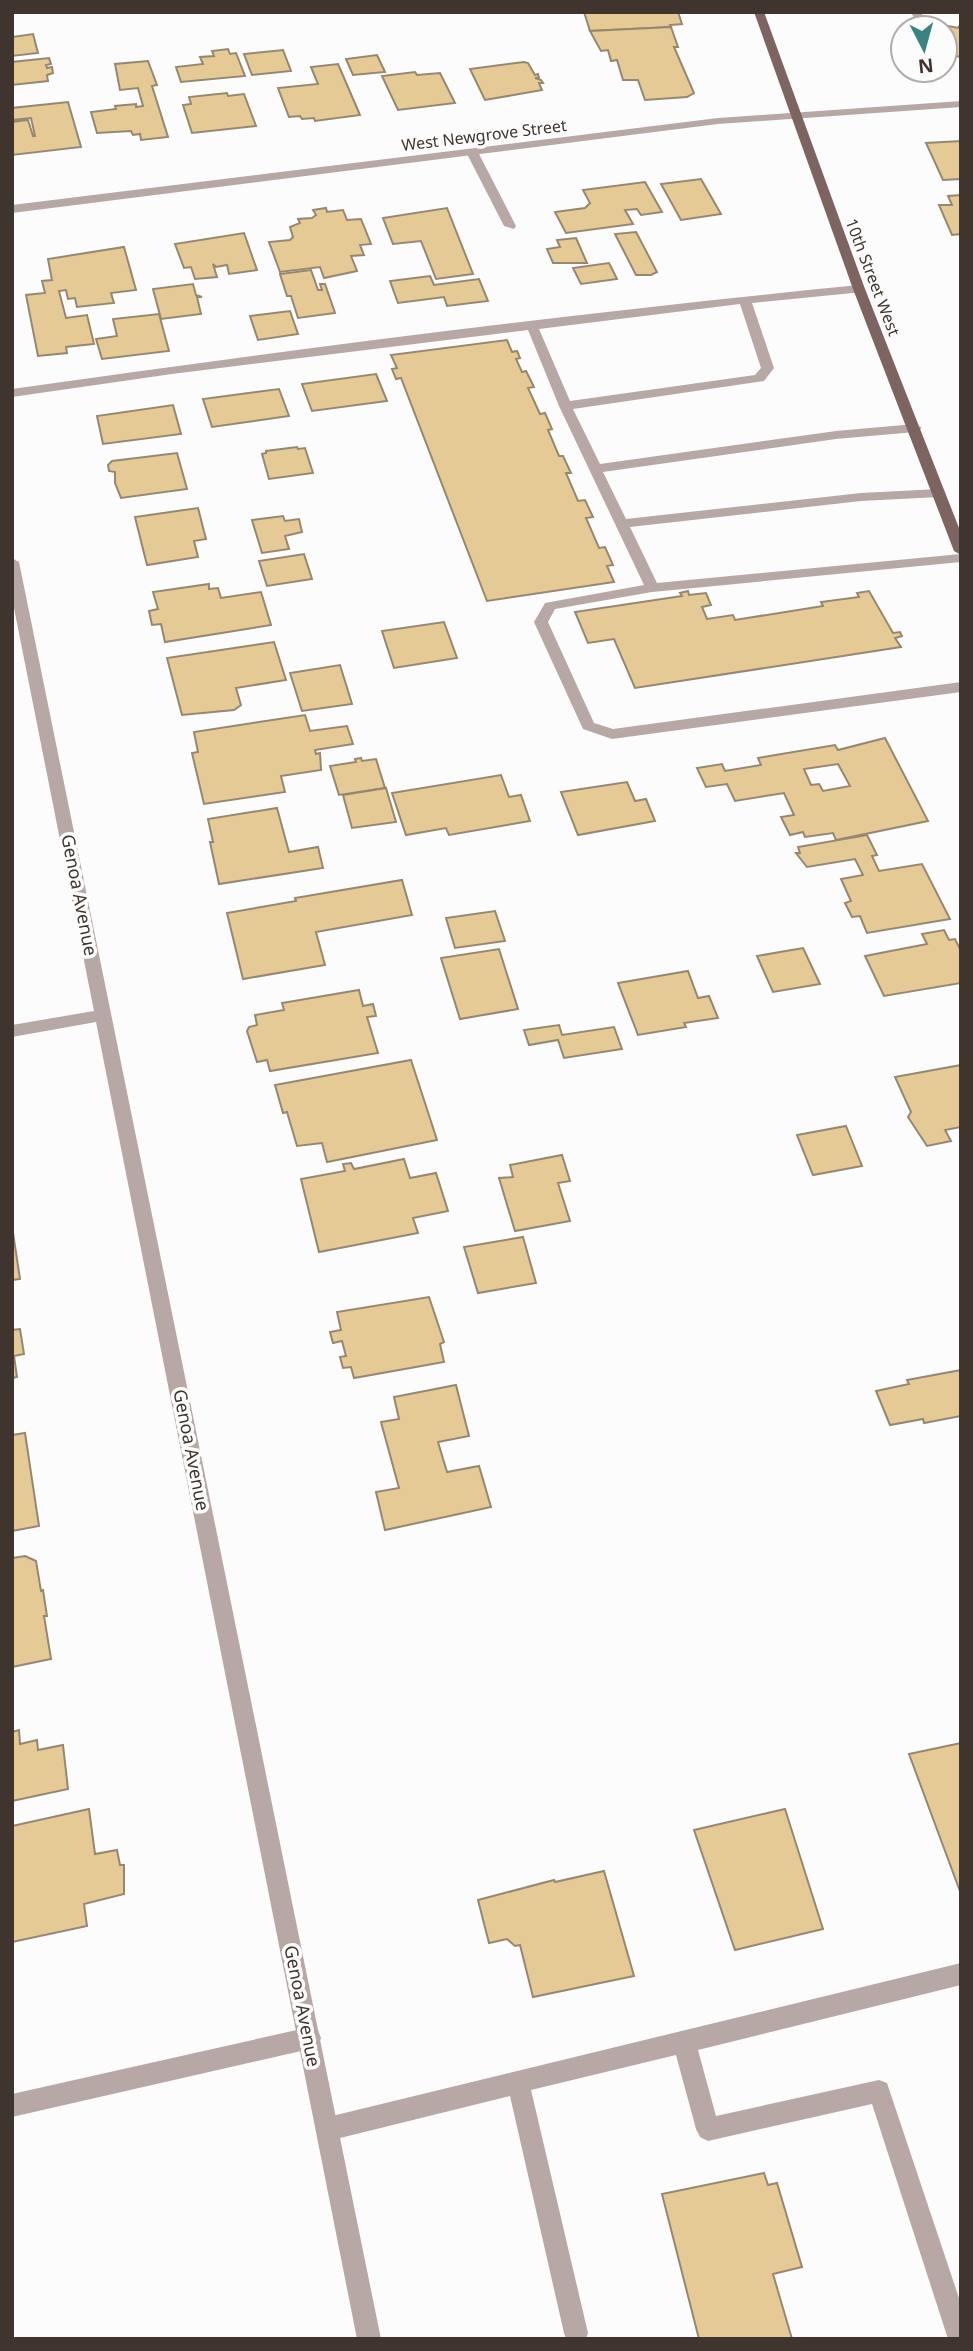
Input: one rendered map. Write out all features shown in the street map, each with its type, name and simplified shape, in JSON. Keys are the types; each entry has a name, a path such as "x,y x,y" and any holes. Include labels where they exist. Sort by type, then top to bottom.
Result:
{"main road":[{"name":"10th Street West","path":"759,12 859,289 961,551"}],"street":[{"name":"West Newgrove Street","path":"12,209 796,114 961,104"},
{"path":"471,152 510,226"},
{"path":"12,393 172,370 745,300 859,289"},
{"path":"565,406 760,377 768,368 745,300"},
{"path":"532,326 565,406 652,588"},
{"path":"595,469 836,435 915,428"},
{"path":"622,524 861,497 939,493"},
{"path":"961,558 652,588 550,606 541,622 588,726 612,734 961,687"},
{"name":"Genoa Avenue","path":"12,562 369,2339"},
{"path":"12,1031 104,1015"},
{"path":"328,2129 961,1974"},
{"path":"12,2106 310,2038"},
{"path":"684,2041 708,2129 879,2091 960,2339"},
{"path":"519,2082 576,2333"}],"building":[{"path":"584,12 678,12 682,24 670,25 671,27 590,31"},
{"path":"960,25 961,57 959,57"},
{"path":"671,27 678,47 674,47 694,93 687,97 645,100 638,80 623,80 617,60 611,61 608,50 601,51 590,31"},
{"path":"33,34 38,53 12,56 12,37"},
{"path":"228,49 230,54 236,53 245,76 181,82 176,67 203,64 200,57 214,56 212,51"},
{"path":"283,50 291,71 252,75 244,54"},
{"path":"377,55 385,72 353,75 346,59"},
{"path":"49,58 51,64 46,65 47,68 52,67 53,73 47,75 48,81 12,85 12,62"},
{"path":"148,61 157,85 152,86 168,137 141,140 140,134 133,135 131,131 97,133 91,112 116,109 115,106 143,106 138,88 120,90 115,64"},
{"path":"528,63 535,75 538,74 539,78 535,78 543,83 539,83 542,90 485,100 470,69"},
{"path":"338,64 360,115 315,121 314,118 289,117 278,88 318,84 311,67"},
{"path":"415,72 417,75 440,73 455,103 398,110 382,76"},
{"path":"227,93 228,96 244,94 256,126 192,133 183,105 191,104 189,97"},
{"path":"68,102 81,147 12,155 12,122 28,120 35,136 31,118 12,120 12,108"},
{"path":"961,141 961,179 943,180 926,143"},
{"path":"701,179 721,214 681,220 661,184"},
{"path":"645,182 662,212 641,215 637,209 625,210 633,224 566,233 555,212 585,208 590,203 583,190"},
{"path":"961,195 961,234 952,235 939,205 952,205 948,196"},
{"path":"326,208 327,212 343,210 347,220 361,219 371,244 360,245 364,255 351,256 357,271 324,278 320,267 280,272 269,242 290,240 293,237 290,227 300,223 298,219 312,218 316,215 313,210"},
{"path":"447,208 473,274 436,279 421,241 393,244 383,218"},
{"path":"636,232 657,272 651,275 636,275 615,234"},
{"path":"244,233 257,270 229,274 227,265 216,267 213,264 217,277 195,279 191,267 184,268 175,244"},
{"path":"576,238 587,263 553,263 547,249 560,247 557,240"},
{"path":"124,247 136,290 111,293 114,303 77,307 75,298 68,299 66,290 59,291 66,318 87,315 94,344 66,347 67,353 38,356 26,295 45,293 42,281 52,280 48,259"},
{"path":"609,263 617,279 581,284 573,268"},
{"path":"311,270 318,290 322,290 320,284 325,284 335,313 298,318 280,274"},
{"path":"430,276 434,285 479,279 488,301 447,306 444,297 398,303 390,281"},
{"path":"193,284 196,295 202,297 197,297 201,314 161,319 153,289"},
{"path":"290,311 298,334 258,340 250,316"},
{"path":"159,314 169,351 102,359 96,339 117,336 113,319"},
{"path":"507,340 512,352 517,351 520,358 516,359 522,372 526,371 534,387 528,388 540,414 545,413 552,429 548,430 559,456 563,456 571,473 566,473 578,501 585,500 593,517 586,518 599,548 605,547 613,565 607,566 614,582 487,601 401,378 396,379 392,369 397,368 391,355"},
{"path":"376,374 387,401 312,411 302,384"},
{"path":"279,389 289,416 212,427 203,399"},
{"path":"173,405 181,434 103,444 97,416"},
{"path":"305,448 313,473 269,479 262,454 266,451"},
{"path":"177,453 187,489 121,498 115,483 115,472 109,471 108,465 112,461"},
{"path":"198,508 206,539 194,541 198,557 147,565 135,517"},
{"path":"283,516 285,521 299,519 302,532 285,536 289,549 262,553 252,520"},
{"path":"304,554 312,579 267,586 259,561"},
{"path":"209,584 209,589 218,588 221,598 261,592 271,625 165,642 161,624 152,625 149,611 158,609 153,592"},
{"path":"688,591 689,595 706,593 711,605 702,607 707,619 733,615 735,620 823,606 821,602 859,597 857,593 869,591 893,633 900,632 902,636 895,638 901,647 635,688 614,639 588,643 575,612 682,596 680,593"},
{"path":"444,622 457,658 394,668 382,631"},
{"path":"274,642 286,680 236,688 241,705 234,710 182,715 167,658"},
{"path":"340,665 352,704 302,711 290,673"},
{"path":"305,715 310,731 347,726 353,744 315,750 316,754 320,753 321,770 281,776 285,792 204,804 192,753 198,752 194,732"},
{"path":"885,738 928,821 836,840 833,833 805,837 803,832 790,835 781,817 794,815 784,793 735,801 727,784 706,787 697,768 722,764 725,771 761,765 758,758 835,745 838,750","holes":["838,764 850,786 823,791 819,784 811,785 804,769"]},
{"path":"361,758 362,761 376,759 385,788 339,795 330,766 356,762 355,759"},
{"path":"501,775 509,797 521,795 530,821 449,835 446,828 406,835 392,793"},
{"path":"627,782 635,801 646,799 655,821 578,835 561,792"},
{"path":"386,788 396,822 352,828 343,795"},
{"path":"277,808 289,852 318,847 323,868 219,884 208,819"},
{"path":"867,835 877,855 872,856 879,871 922,864 950,919 867,933 860,916 852,917 845,903 851,901 841,879 863,875 855,859 807,867 796,853 800,853 798,847"},
{"path":"402,880 412,915 316,932 325,965 243,979 227,913 296,901 295,898"},
{"path":"495,911 505,941 455,948 446,918"},
{"path":"944,930 949,940 955,939 961,951 961,983 884,996 865,956 927,944 922,934"},
{"path":"803,948 820,984 773,992 757,956"},
{"path":"499,949 518,1009 460,1019 441,958"},
{"path":"688,971 698,998 709,996 718,1018 684,1023 686,1027 638,1035 618,983"},
{"path":"359,990 363,1006 373,1004 376,1016 367,1017 378,1053 270,1071 267,1060 257,1062 247,1031 249,1027 257,1025 255,1015 284,1010 282,1003"},
{"path":"559,1025 562,1035 614,1027 622,1049 564,1058 558,1040 529,1045 524,1030"},
{"path":"411,1060 437,1140 327,1162 322,1143 297,1146 287,1112 283,1113 275,1085"},
{"path":"961,1065 961,1127 945,1130 951,1141 927,1146 908,1117 911,1112 895,1077"},
{"path":"846,1126 862,1166 813,1175 797,1135"},
{"path":"562,1155 570,1181 558,1183 570,1221 515,1231 499,1178 513,1177 510,1165"},
{"path":"404,1159 410,1178 436,1173 448,1211 413,1218 418,1233 319,1252 301,1179 345,1171 343,1164 351,1163 354,1169"},
{"path":"12,1226 20,1279 12,1280"},
{"path":"523,1237 536,1283 478,1293 464,1247"},
{"path":"429,1297 444,1342 440,1344 444,1362 354,1378 351,1367 343,1368 340,1357 346,1356 342,1341 333,1343 330,1332 341,1330 337,1312"},
{"path":"20,1329 24,1354 14,1356 17,1377 12,1378 12,1330"},
{"path":"961,1370 961,1416 924,1423 923,1419 890,1425 876,1391 909,1384 907,1380"},
{"path":"456,1385 469,1436 438,1442 447,1472 479,1466 491,1507 385,1530 376,1492 399,1488 381,1422 399,1419 394,1397"},
{"path":"25,1433 39,1526 12,1531 12,1435"},
{"path":"25,1556 36,1561 47,1616 44,1616 51,1659 12,1667 12,1558"},
{"path":"19,1730 20,1744 37,1740 38,1750 63,1745 68,1789 12,1801 12,1732"},
{"path":"961,1743 961,1894 909,1754"},
{"path":"89,1809 95,1854 117,1850 120,1865 124,1865 124,1894 84,1904 87,1926 12,1942 12,1826"},
{"path":"785,1809 823,1929 735,1950 694,1830"},
{"path":"604,1871 634,1976 533,1997 520,1945 515,1946 507,1939 489,1943 478,1900 554,1880 555,1882"},
{"path":"764,2173 768,2185 777,2183 802,2267 773,2274 792,2339 699,2339 662,2194"}]}
